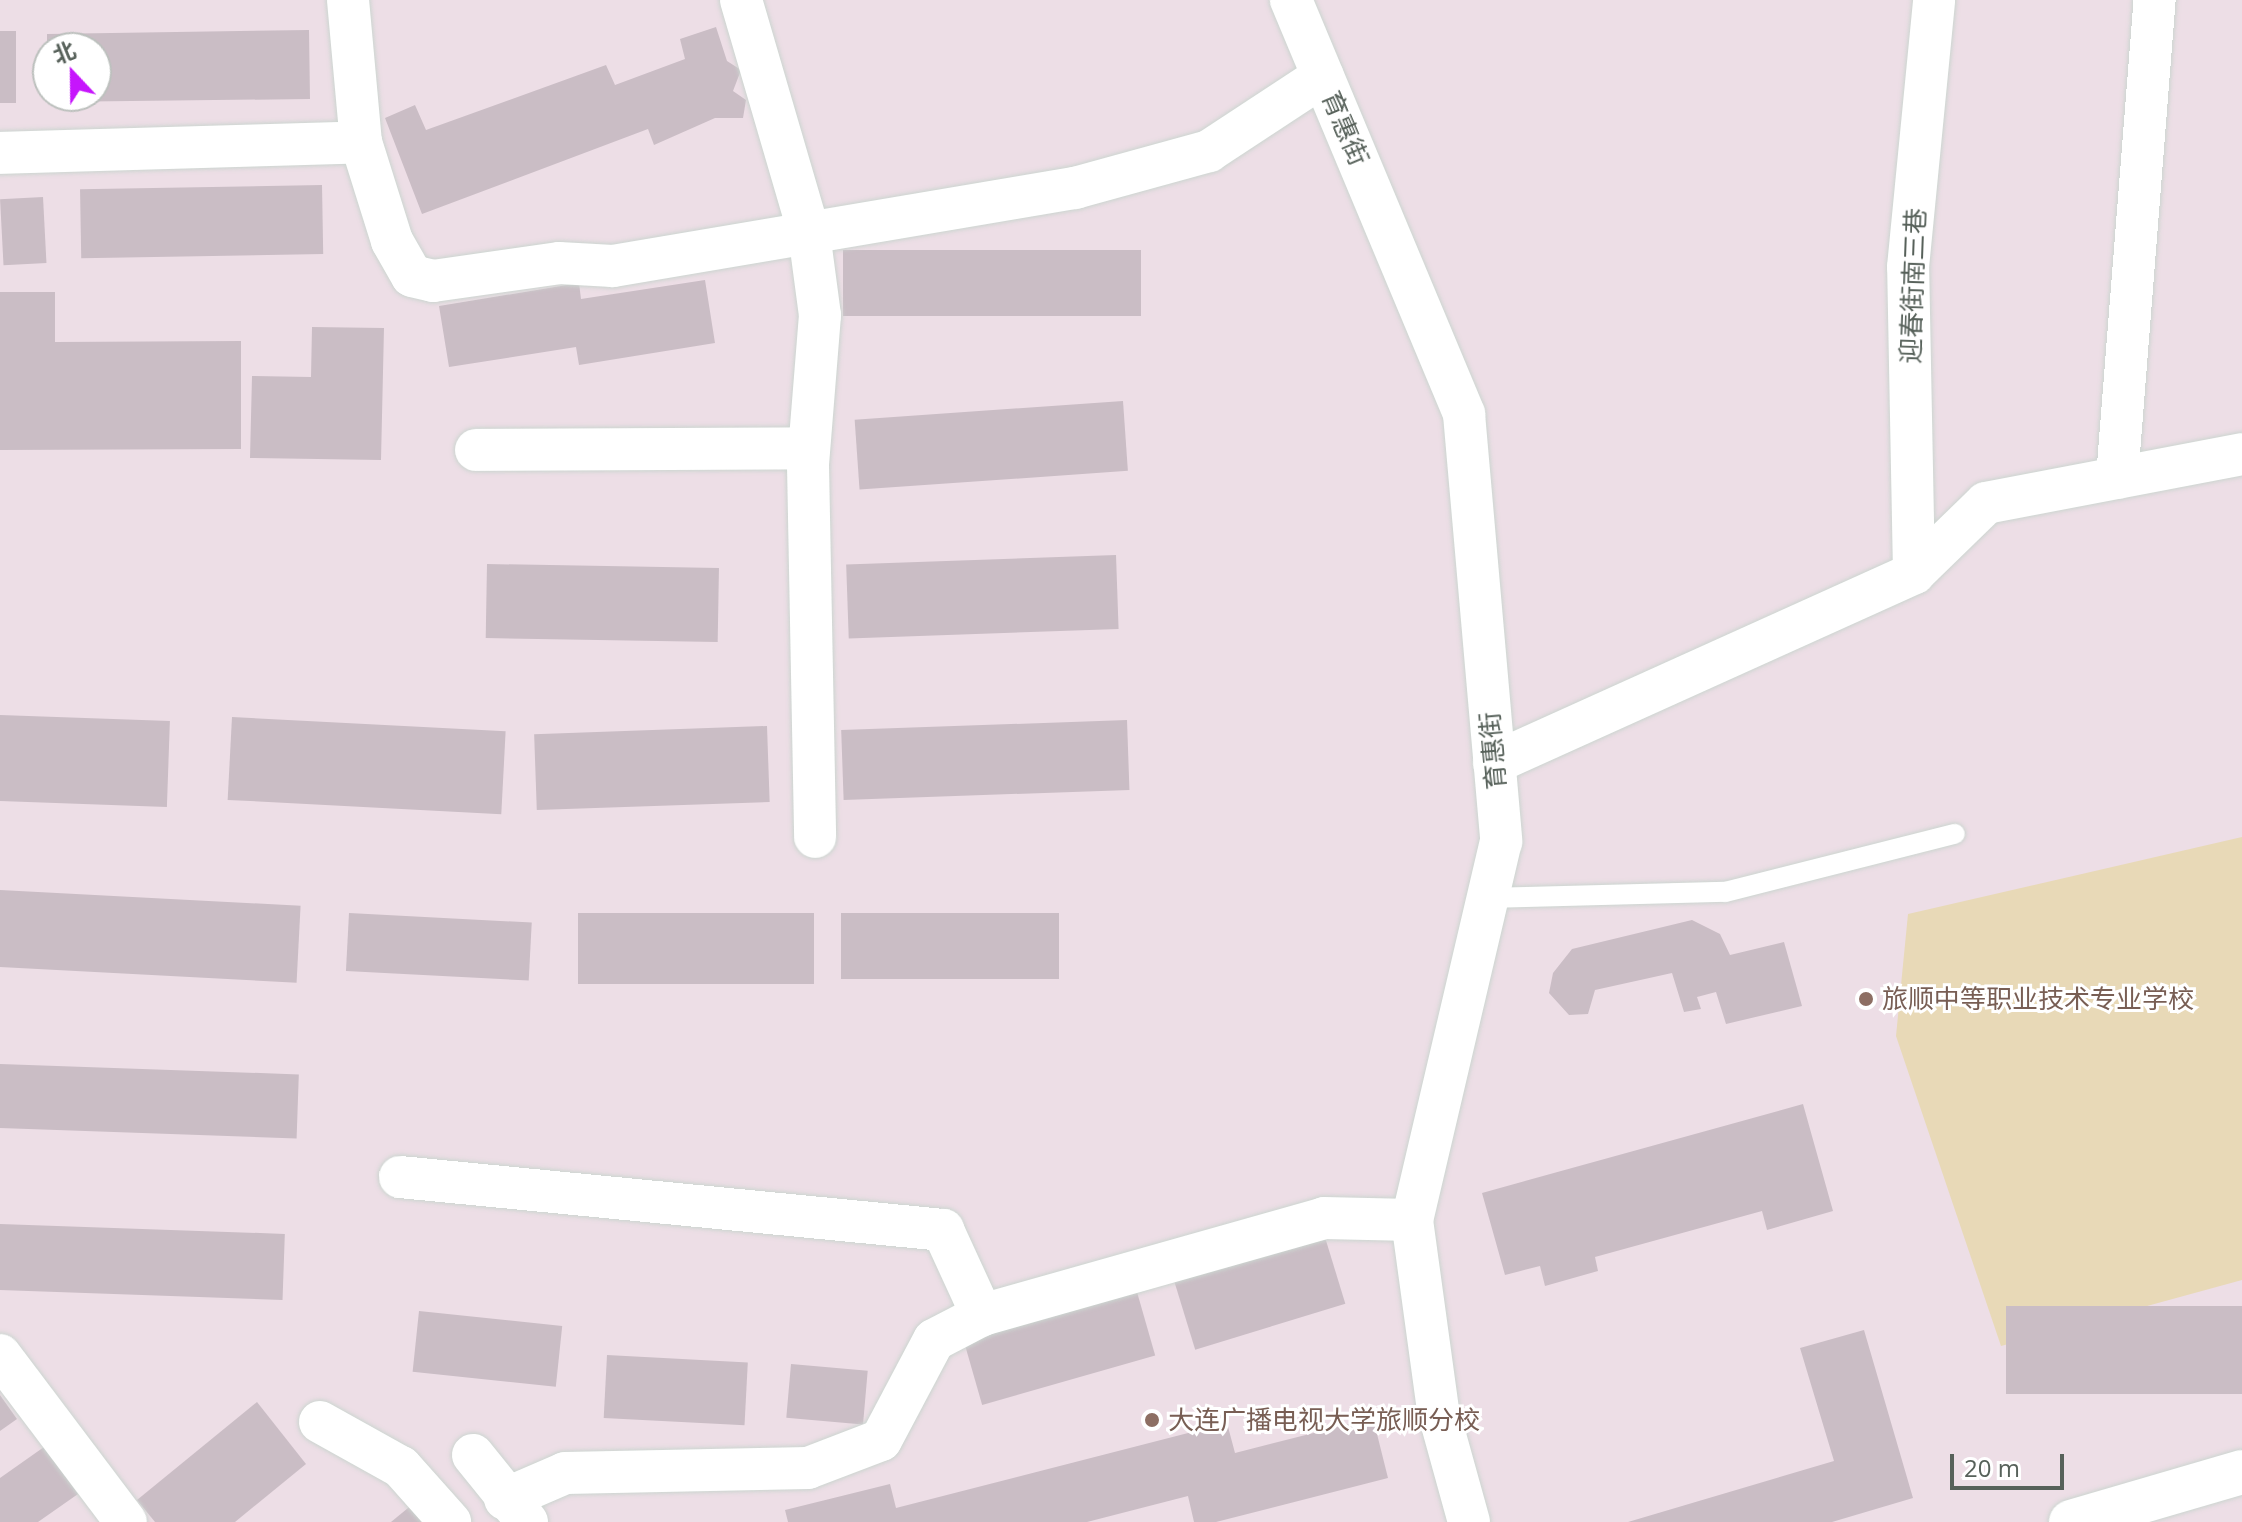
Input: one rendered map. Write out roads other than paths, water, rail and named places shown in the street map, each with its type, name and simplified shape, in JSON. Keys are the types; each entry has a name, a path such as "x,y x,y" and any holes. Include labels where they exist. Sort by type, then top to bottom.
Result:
{"street":[{"path":"348,0 361,142 392,241 412,276 433,281 559,263 613,266 1075,188 1209,151 1323,76"},
{"path":"741,0 809,233 820,315 809,448 815,837"},
{"name":"育惠街","path":"1291,0 1464,414 1501,841 1412,1220 1438,1410 1469,1522"},
{"path":"2117,478 2155,0"},
{"name":"迎春街南三巷","path":"1914,573 1908,267 1925,10"},
{"path":"0,153 361,142"},
{"path":"476,450 809,448"},
{"path":"1494,763 1914,573 1986,503 2242,454"},
{"path":"400,1177 943,1230 982,1315"},
{"path":"473,1455 516,1510 565,1473 808,1468 881,1440 934,1340 982,1315 1324,1218 1412,1220"},
{"path":"0,1355 126,1522"},
{"path":"320,1422 401,1467 450,1522"},
{"path":"2071,1522 2242,1472"}],"lane":[{"path":"1488,898 1725,892 1955,834"}],"place":[{"name":"旅顺中等职业技术专业学校","path":"1866,999"},
{"name":"大连广播电视大学旅顺分校","path":"1152,1420"}]}
